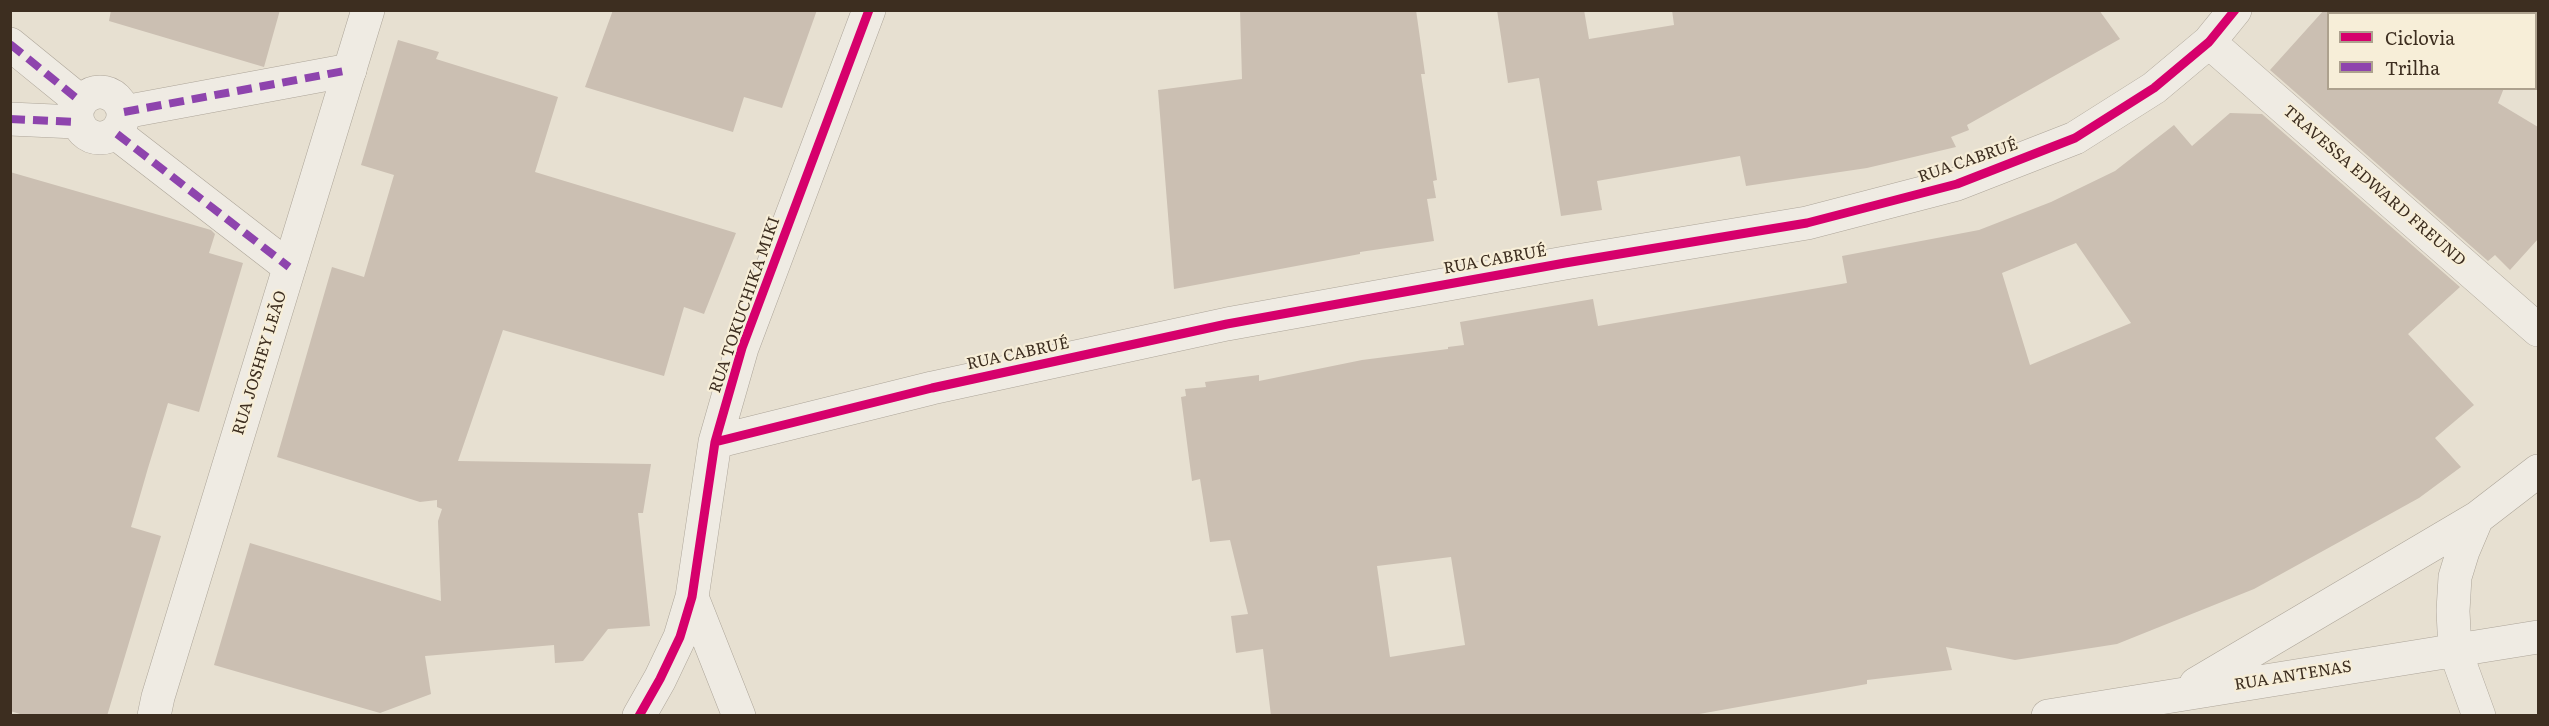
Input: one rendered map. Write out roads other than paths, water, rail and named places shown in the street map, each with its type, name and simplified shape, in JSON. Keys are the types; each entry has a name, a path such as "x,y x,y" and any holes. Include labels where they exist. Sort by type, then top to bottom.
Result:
{"street":[{"name":"RUA JOSHEY LEÃO","path":"160,709 368,10"},
{"name":"RUA TOKUCHIKA MIKI","path":"639,716 680,637 692,597 715,442 742,348 869,10"},
{"name":"RUA CABRUÉ","path":"715,442 932,388 1227,324 1565,263 1807,223 1957,184 2075,138 2154,88 2209,42 2235,10"},
{"name":"TRAVESSA EDWARD FREUND","path":"2209,42 2538,330"},
{"path":"10,44 78,111 92,139 112,137 120,123 350,70"},
{"path":"10,119 78,111"},
{"path":"120,123 290,267"},
{"path":"2178,694 2477,518 2538,471"},
{"path":"2477,518 2463,550 2455,577 2453,611 2455,650 2479,716"},
{"name":"RUA TOKUCHIKA MIKI","path":"692,597 739,716"},
{"name":"RUA ANTENAS","path":"2048,716 2538,637"}]}
